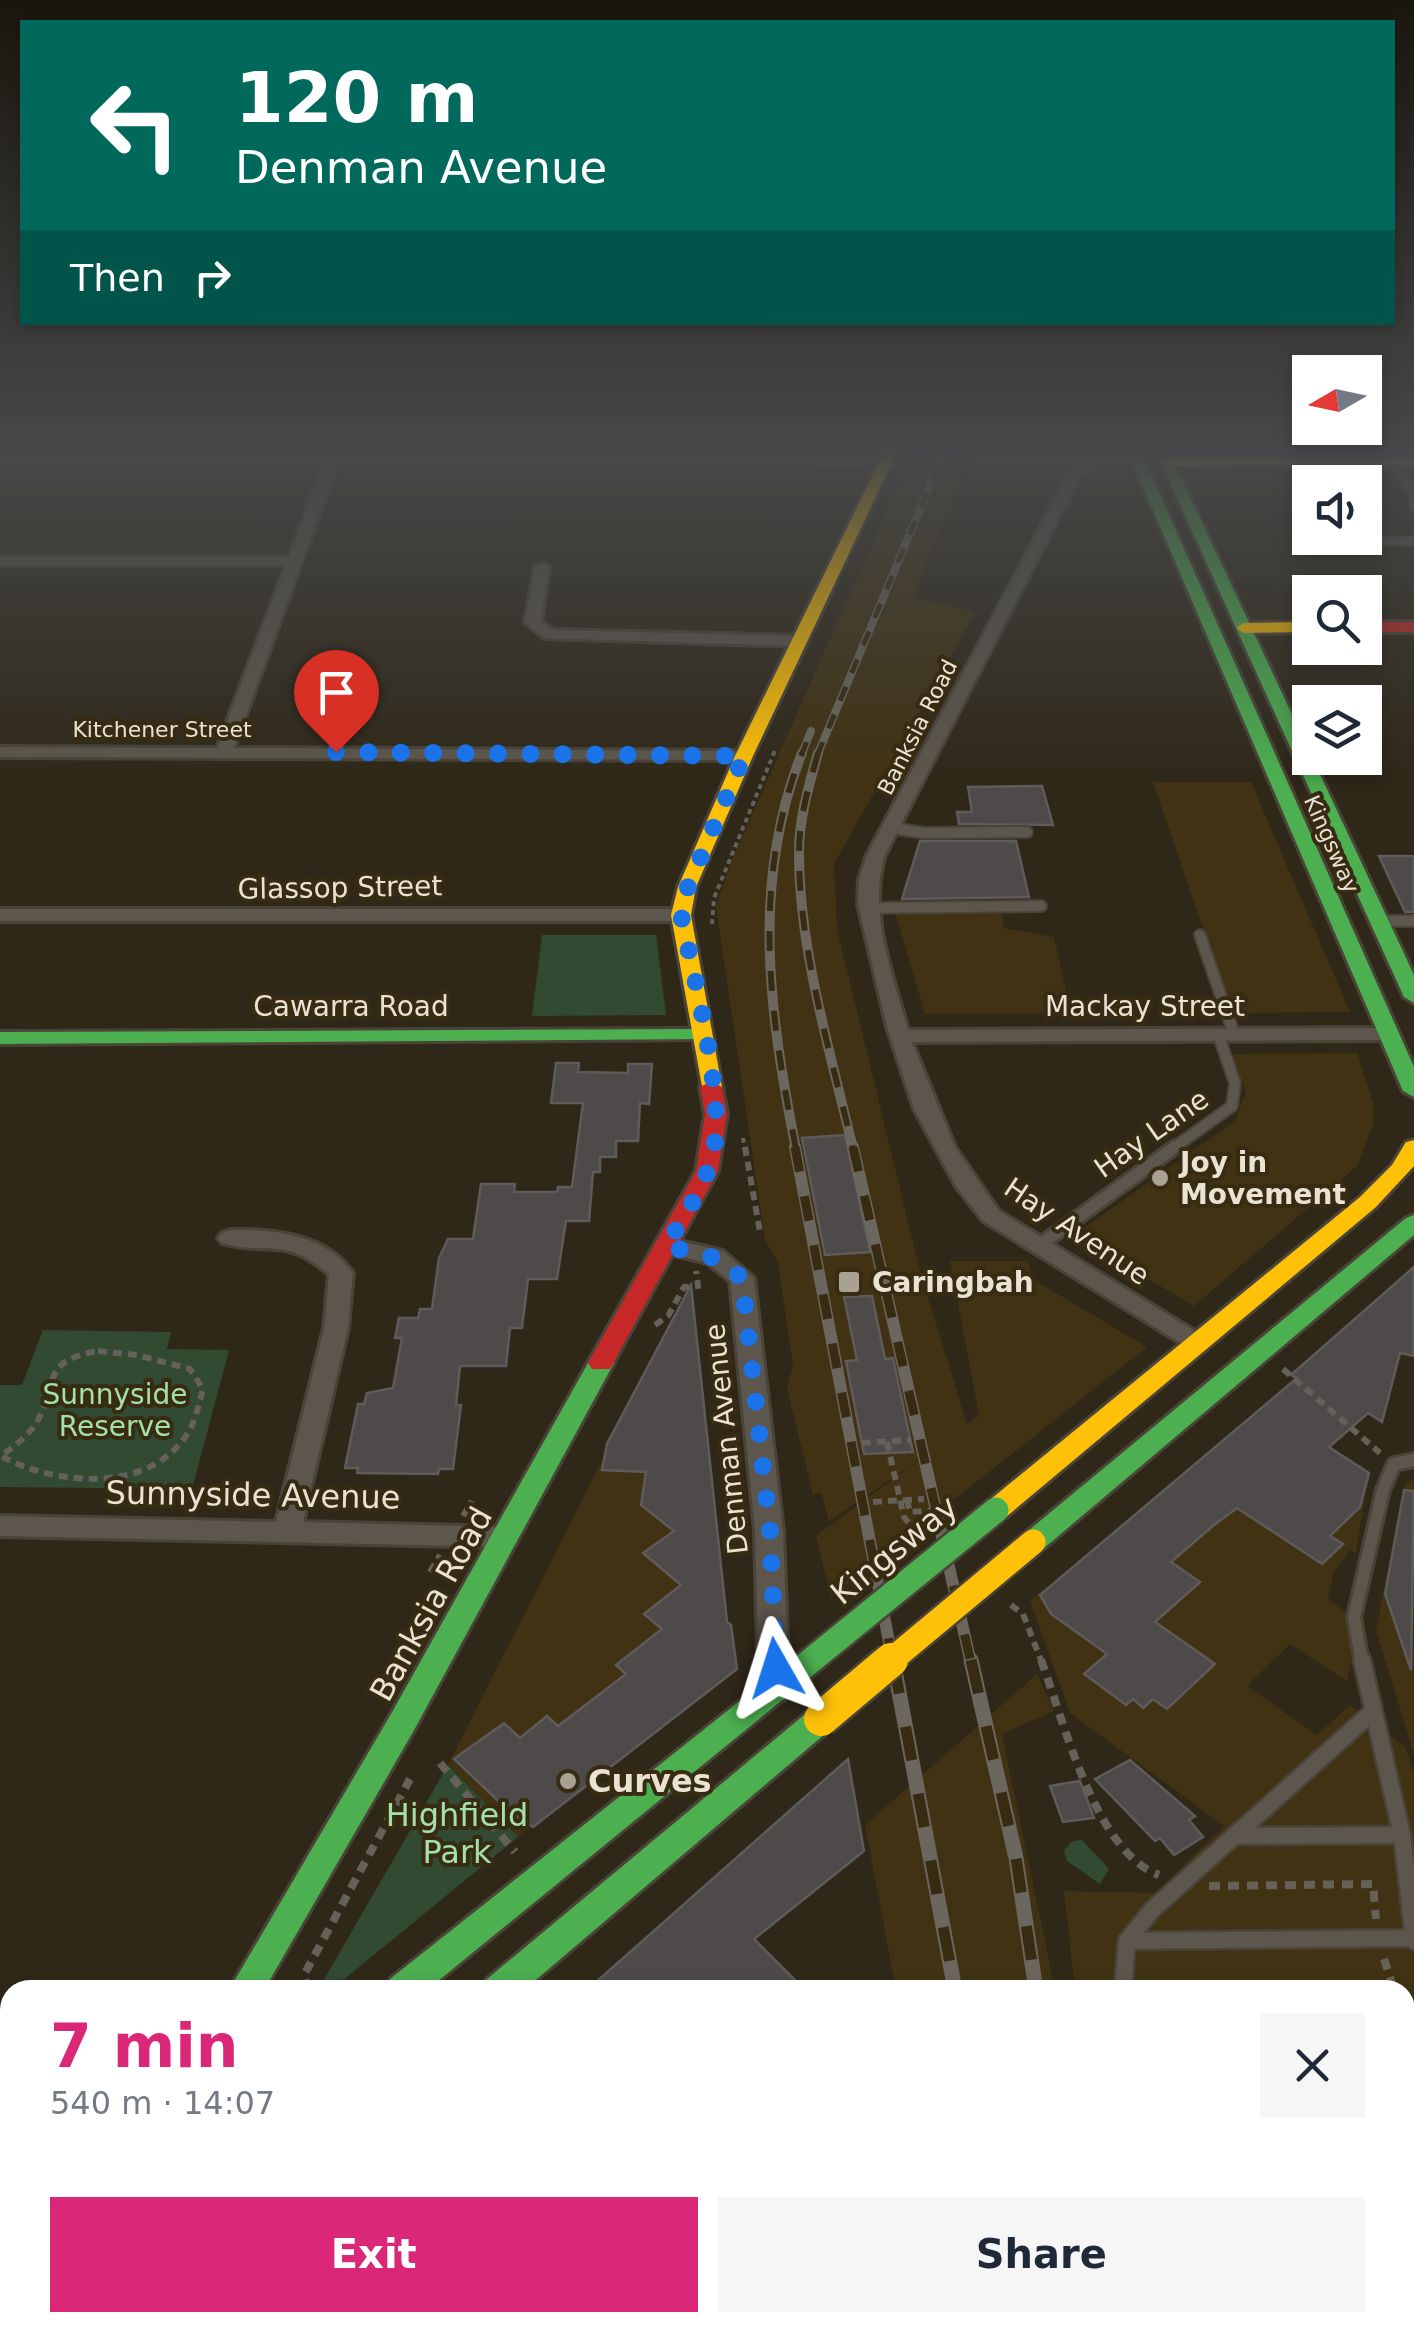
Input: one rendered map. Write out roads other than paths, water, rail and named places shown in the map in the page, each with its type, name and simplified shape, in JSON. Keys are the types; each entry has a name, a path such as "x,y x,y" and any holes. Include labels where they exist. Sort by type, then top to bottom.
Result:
{"main road":[{"path":"666,1246 707,1171 716,1114 681,915 688,887 744,756 838,561"},
{"name":"Kingsway","path":"1182,561 1414,1091"},
{"name":"Kingsway","path":"1213,561 1414,997"},
{"path":"1382,628 1414,627"},
{"path":"1211,628 1292,628"},
{"path":"1389,1034 1414,1034"},
{"name":"Cawarra Road","path":"0,1038 702,1035"},
{"name":"Kingsway","path":"414,1980 996,1510 1368,1202 1410,1177 1414,1147"},
{"path":"511,1980 1414,1223"},
{"name":"Banksia Road","path":"251,1980 505,1537 666,1246"},
{"path":"1197,1344 1240,1370"}],"street":[{"name":"Banksia Road","path":"902,1036 868,908 868,879 1030,561"},
{"path":"0,562 292,562 224,751"},
{"path":"542,567 533,622 549,636 800,641"},
{"name":"Kitchener Street","path":"0,752 744,756"},
{"name":"Glassop Street","path":"0,916 681,915"},
{"name":"Mackay Street","path":"902,1036 1389,1034"},
{"name":"Hay Avenue","path":"902,1036 939,1137 959,1176 992,1216 1197,1344"},
{"path":"230,1238 270,1236 306,1246 341,1273 336,1328 288,1529"},
{"name":"Denman Avenue","path":"666,1246 715,1258 742,1278 770,1531 774,1691"},
{"name":"Sunnyside Avenue","path":"0,1526 288,1529 505,1537"}],"lane":[{"path":"892,828 922,832 1026,832"},
{"path":"868,908 1041,906"},
{"path":"1377,921 1414,921"},
{"path":"1200,935 1226,1034"},
{"name":"Hay Lane","path":"1038,1246 1232,1106 1234,1083 1226,1034"},
{"path":"1128,1940 1379,1936 1414,1940 1402,1836 1370,1712 1354,1617 1383,1490 1394,1464 1414,1460"},
{"path":"1123,1980 1128,1940 1180,1883 1370,1712"},
{"path":"1234,1836 1402,1836"}],"railway":[{"path":"818,755 899,561"},
{"path":"801,756 811,731"},
{"path":"818,755 801,827 800,890 810,965 853,1149"},
{"path":"796,1149 773,1000 770,901 775,851 801,756"},
{"path":"795,1147 893,1663"},
{"path":"853,1147 971,1663"},
{"path":"893,1660 953,1980"},
{"path":"971,1660 1016,1858 1034,1980"}],"place":[{"name":"Joy in Movement","path":"1160,1178"},
{"name":"Caringbah","path":"849,1282"},
{"name":"Curves","path":"568,1781"}],"park label":[{"name":"Sunnyside Reserve","path":"115,1410"},
{"name":"Highfield Park","path":"457,1834"}]}
